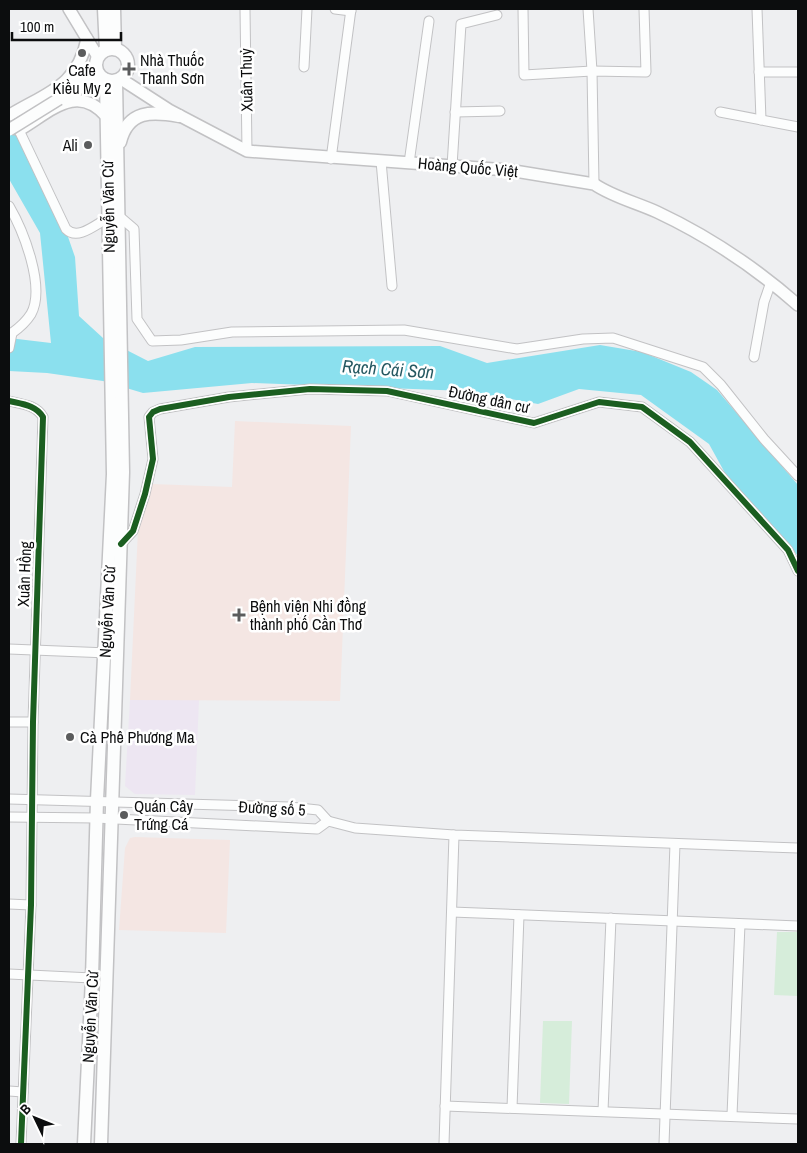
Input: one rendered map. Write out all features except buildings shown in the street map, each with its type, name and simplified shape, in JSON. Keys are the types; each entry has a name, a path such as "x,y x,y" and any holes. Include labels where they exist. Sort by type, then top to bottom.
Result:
{"main road":[{"name":"Nguyễn Văn Cừ","path":"104,9 108,67 118,147 114,218"},
{"name":"Nguyễn Văn Cừ","path":"84,1144 92,978 97,800 121,544 118,473 115,242 107,117 108,67 114,9"},
{"path":"118,147 121,137 130,122 143,114 158,112 179,116"},
{"name":"Nguyễn Văn Cừ","path":"101,1144 113,802 111,654 118,473"},
{"path":"92,978 108,978"}],"street":[{"name":"Hoàng Quốc Việt","path":"69,9 87,39 108,67 179,116 247,151 508,170 594,184 605,192 656,212 702,236 798,302"},
{"name":"Xuân Thuỷ","path":"245,9 247,151"},
{"path":"304,67 307,9"},
{"path":"331,158 351,10 335,9"},
{"path":"523,9 524,75 592,71 646,72 644,9"},
{"path":"588,9 592,71 594,184"},
{"path":"757,9 761,120"},
{"path":"452,166 461,24 497,15"},
{"path":"409,162 430,21"},
{"path":"9,117 73,76 81,64 87,39"},
{"path":"14,130 59,96 108,67"},
{"path":"759,72 798,72"},
{"path":"9,117 59,96"},
{"path":"14,130 72,100 83,100 95,104 107,117"},
{"path":"455,112 500,111"},
{"path":"720,112 798,127"},
{"path":"9,117 66,229 70,233 75,235 114,218 134,229 137,319 152,341 181,340 232,332 404,330 517,349 583,339 613,338 703,367 727,392 764,439 798,476"},
{"path":"381,162 392,286"},
{"path":"9,206 24,237 36,292 32,312 10,339"},
{"path":"754,357 764,302 771,282"},
{"name":"Đường dân cư","path":"121,544 133,531 145,494 153,459 149,418 153,412 160,409 229,397 310,389 387,392 534,422 600,402 642,407 690,442 788,550 798,572"},
{"name":"Xuân Hồng","path":"9,401 30,405 39,410 43,417 33,722 31,905 21,1144"},
{"path":"9,649 111,654"},
{"path":"9,722 33,722"},
{"name":"Đường số 5","path":"9,799 97,800 309,809 318,810 328,821 317,829 96,818 9,816"},
{"path":"328,821 355,828 454,835 798,848"},
{"path":"444,1144 454,835"},
{"path":"664,1144 674,844"},
{"path":"9,904 31,905"},
{"path":"452,912 798,926"},
{"path":"512,1108 519,915"},
{"path":"603,1111 611,918"},
{"path":"732,1115 740,924"},
{"path":"9,974 92,978"},
{"path":"9,1091 23,1092"},
{"path":"445,1106 798,1118"}],"shaded area":[{"name":"Bệnh viện Nhi đồng thành phố Cần Thơ","path":"235,421 351,426 340,701 130,700 138,530 152,484 232,487"},
{"path":"130,700 199,700 195,795 135,794 125,786"},
{"path":"130,838 230,840 226,933 119,930 125,848"}],"green space":[{"path":"777,932 798,932 798,996 774,995"},
{"path":"543,1021 572,1021 569,1104 540,1103"}],"water":[{"name":"Rạch Cái Sơn","path":"9,122 51,188 75,257 79,316 103,338 148,361 195,347 440,346 487,363 600,345 642,352 691,372 717,390 798,485 798,556 725,473 709,444 641,395 579,389 538,404 466,391 252,383 143,393 103,381 47,373 9,371 9,338 51,343 40,233 9,179"}],"cycle path":[{"path":"121,544 133,531 145,494 153,459 149,417 153,412 160,409 229,397 310,389 387,391 534,423 599,402 642,407 690,442 788,550 798,571"},
{"path":"9,401 33,407 43,417 33,722 31,905 21,1144"}],"place":[{"name":"Cafe Kiều My 2","path":"82,53"},
{"name":"Nhà Thuốc Thanh Sơn","path":"129,69"},
{"name":"Ali","path":"88,145"},
{"name":"Bệnh viện Nhi đồng thành phố Cần Thơ","path":"239,615"},
{"name":"Cà Phê Phương Ma","path":"70,737"},
{"name":"Quán Cây Trứng Cá","path":"124,815"}]}
